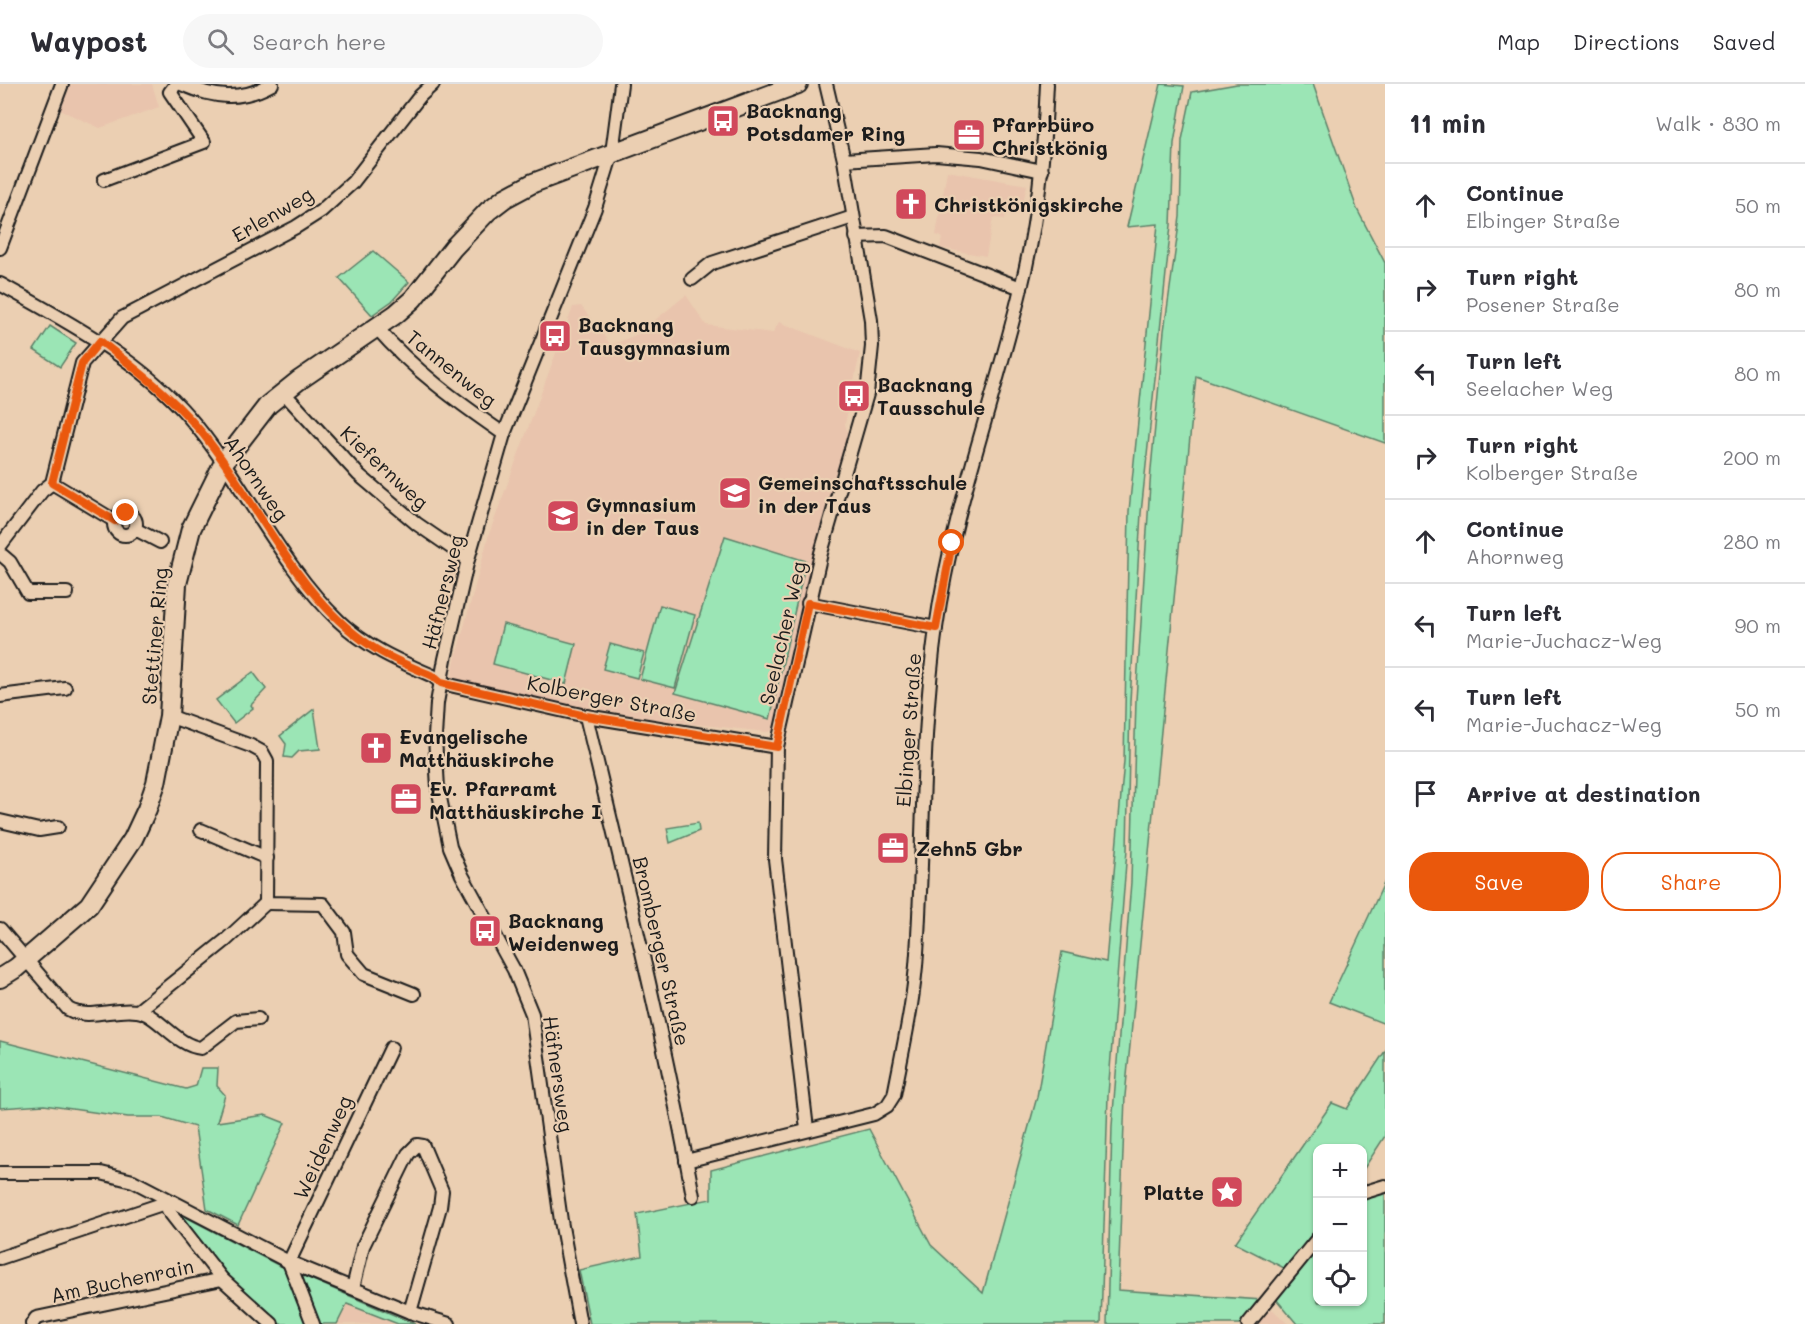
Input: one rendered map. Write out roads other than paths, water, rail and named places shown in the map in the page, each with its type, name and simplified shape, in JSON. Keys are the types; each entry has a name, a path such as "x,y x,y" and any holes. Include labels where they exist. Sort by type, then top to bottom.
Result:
{"street":[{"path":"0,248 62,84"},
{"path":"104,180 204,142 170,92 176,84"},
{"path":"181,84 204,93 238,98 272,84"},
{"name":"Erlenweg","path":"52,483 82,363 100,341 122,318 151,300 296,227 321,211 353,182 420,96 433,84"},
{"name":"Häfnersweg","path":"580,1324 556,1189 532,1014 514,970 462,874 450,847 443,820 435,748 441,683 468,559 504,434 595,208 612,153 621,84"},
{"name":"Stettiner Ring","path":"0,978 89,905 134,839 156,783 169,716 177,584 190,529 224,462 255,421 413,299 453,248 488,211 505,198 533,183 798,84"},
{"name":"Seelacher Weg","path":"807,1129 775,859 777,747 808,603 867,394 872,346 871,320 844,160 826,84"},
{"name":"Elbinger Straße","path":"686,1161 874,1114 888,1106 894,1095 912,1004 917,954 922,785 936,628 952,543 1021,288 1042,171 1047,84"},
{"path":"844,160 936,154 981,158 1042,171"},
{"path":"692,279 712,263 853,217"},
{"path":"856,237 886,236 1021,288"},
{"name":"Ahornweg","path":"0,284 100,341 187,414 224,462 315,596 340,622 372,647 433,676 441,683"},
{"name":"Tannenweg","path":"377,328 415,366 504,434"},
{"name":"Kiefernweg","path":"288,397 359,475 417,524 468,559"},
{"path":"66,593 28,593 10,561 1,552 42,491 52,483 115,521 122,513 129,514 136,522 135,529 160,542"},
{"path":"808,603 936,628"},
{"name":"Kolberger Straße","path":"441,683 586,716 777,747"},
{"path":"0,696 64,688"},
{"path":"169,716 262,752 267,761 266,903"},
{"name":"Bromberger Straße","path":"586,716 639,933 693,1197"},
{"path":"0,821 39,830 58,827"},
{"path":"201,830 267,858"},
{"path":"0,929 68,1009 78,1015 139,1010 226,940 266,903 324,904 344,932 347,954 364,974 414,994"},
{"path":"139,1010 191,1047 201,1048 236,1021 258,1019"},
{"name":"Weidenweg","path":"289,1262 391,1048"},
{"path":"353,1288 363,1246 408,1154 417,1145 423,1146 442,1191 410,1312"},
{"path":"0,1173 101,1173 133,1181 289,1262 410,1312 448,1324"},
{"path":"1367,1191 1385,1186"},
{"path":"0,1258 171,1201"},
{"path":"171,1201 168,1210 222,1280 272,1324"},
{"path":"1248,1324 1313,1243"},
{"path":"289,1262 313,1324"},
{"name":"Am Buchenrain","path":"32,1324 36,1318 222,1280"}],"place":[{"name":"Backnang Potsdamer Ring","path":"723,121"},
{"name":"Pfarrbüro Christkönig","path":"969,135"},
{"name":"Christkönigskirche","path":"911,204"},
{"name":"Backnang Tausgymnasium","path":"555,336"},
{"name":"Backnang Tausschule","path":"854,396"},
{"name":"Gemeinschaftsschule in der Taus","path":"735,493"},
{"name":"Gymnasium in der Taus","path":"563,516"},
{"name":"Evangelische Matthäuskirche","path":"376,748"},
{"name":"Ev. Pfarramt Matthäuskirche I","path":"406,799"},
{"name":"Zehn5 Gbr","path":"893,848"},
{"name":"Backnang Weidenweg","path":"485,931"},
{"name":"Platte","path":"1227,1192"}]}
